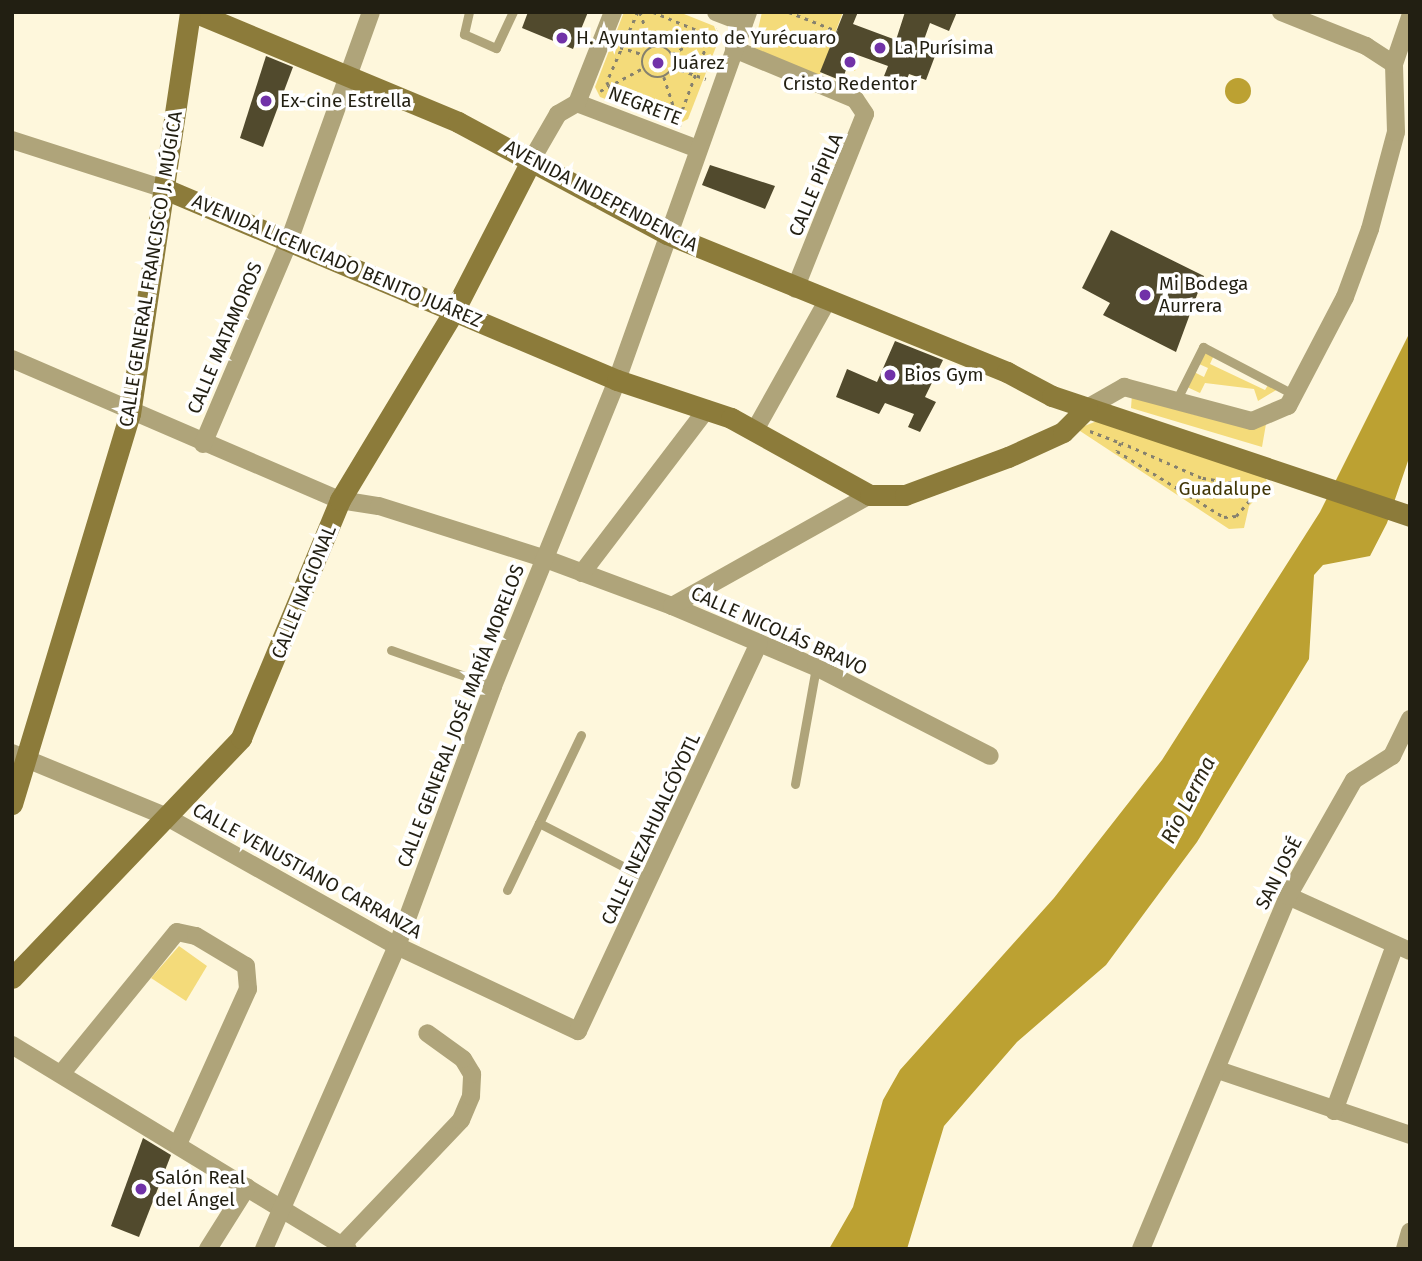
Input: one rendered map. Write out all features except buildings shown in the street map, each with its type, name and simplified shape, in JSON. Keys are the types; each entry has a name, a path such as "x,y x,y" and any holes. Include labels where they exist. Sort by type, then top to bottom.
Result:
{"street":[{"name":"AVENIDA INDEPENDENCIA","path":"192,12 345,74 532,159 667,234 795,289 1087,408 1266,472 1410,516"},
{"name":"CALLE GENERAL FRANCISCO J. MÚGICA","path":"12,804 20,756 130,414 192,12"},
{"name":"CALLE MATAMOROS","path":"203,444 289,241 345,74 371,12"},
{"path":"532,159 558,114 578,103 613,12"},
{"path":"716,12 746,18"},
{"path":"1281,12 1366,46 1394,64"},
{"path":"672,606 870,495 905,495 1063,432 1087,408 1124,387 1175,403 1252,421 1270,417 1296,395 1345,298 1385,180 1396,132 1394,64 1410,17"},
{"name":"CALLE GENERAL JOSÉ MARÍA MORELOS","path":"264,1249 284,1209 397,946 493,686 617,380 746,18"},
{"name":"CALLE PÍPILA","path":"734,49 855,99 865,114 863,126 795,289"},
{"name":"NEGRETE","path":"578,103 698,149"},
{"name":"AVENIDA LICENCIADO BENITO JUÁREZ","path":"12,141 165,189 456,309 617,380 707,410 755,430 870,495"},
{"name":"CALLE NACIONAL","path":"12,978 164,816 214,773 241,738 340,500 456,309 532,159"},
{"path":"755,430 827,301"},
{"name":"CALLE NICOLÁS BRAVO","path":"12,359 130,414 340,500 379,506 543,558 672,606 816,667 990,756"},
{"path":"582,573 707,410"},
{"name":"CALLE NEZAHUALCÓYOTL","path":"578,1031 651,880 759,643"},
{"path":"1410,719 1392,756 1410,761"},
{"name":"CALLE VENUSTIANO CARRANZA","path":"20,756 164,816 397,946 578,1031"},
{"name":"SAN JOSÉ","path":"1141,1249 1218,1070 1288,896 1354,780 1392,756"},
{"path":"1288,896 1403,948 1334,1111"},
{"path":"61,1074 177,932 187,932 236,960 251,972 251,981 178,1144"},
{"path":"12,1045 345,1246 461,1120 471,1096 472,1074 463,1059 426,1033"},
{"path":"1218,1070 1410,1135"},
{"path":"208,1249 247,1187"},
{"path":"1405,1249 1410,1232"}],"lane":[{"path":"469,12 464,34 496,48 513,12"},
{"path":"1175,403 1203,347 1296,395"},
{"path":"391,650 493,686"},
{"path":"795,784 816,667"},
{"path":"507,890 581,735"},
{"path":"539,823 651,880"}],"path":[{"path":"639,12 652,47"},
{"path":"609,86 622,48 639,12"},
{"path":"652,12 706,37"},
{"path":"789,12 837,32"},
{"path":"652,47 672,54 716,32"},
{"path":"677,112 695,75 706,37"},
{"path":"602,40 644,55"},
{"path":"643,68 644,55 652,47"},
{"path":"664,77 673,67 672,54"},
{"path":"673,67 721,85"},
{"path":"578,103 643,68"},
{"path":"643,68 664,77 682,122 675,140"},
{"path":"609,86 677,112"},
{"path":"1063,432 1086,429 1121,443 1201,478 1248,486 1254,495 1236,516 1224,517 1117,451 1121,443"}],"green space":[{"path":"624,12 679,12 714,26 719,39 688,119 677,125 600,97 595,87"},
{"path":"762,12 843,12 829,49 859,61 855,71 825,60 819,77 753,51"},
{"path":"1206,351 1214,355 1210,364 1265,390 1271,380 1283,386 1258,401 1254,389 1205,383 1200,393 1187,387 1194,372 1204,377 1208,368 1199,364"},
{"path":"1132,394 1195,415 1266,424 1262,447 1131,408"},
{"name":"Guadalupe","path":"1097,421 1264,471 1268,486 1249,506 1244,528 1229,529 1077,429"},
{"path":"179,946 207,966 186,1001 151,978"}],"water":[{"path":"1238,78 1247,82 1251,91 1247,100 1238,104 1229,100 1225,91 1229,82"},
{"name":"Río Lerma","path":"1410,332 1410,455 1387,523 1370,556 1323,565 1314,575 1309,659 1197,842 1106,965 1017,1042 944,1126 907,1249 829,1249 853,1207 883,1100 900,1070 1054,898 1162,760 1320,512"}],"place":[{"name":"H. Ayuntamiento de Yurécuaro","path":"562,38"},
{"name":"La Purísima","path":"880,48"},
{"name":"Cristo Redentor","path":"850,62"},
{"name":"Juárez","path":"658,63"},
{"name":"Ex-cine Estrella","path":"266,101"},
{"name":"Mi Bodega Aurrera","path":"1145,295"},
{"name":"Bios Gym","path":"890,375"},
{"name":"Salón Real del Ángel","path":"141,1189"}]}
